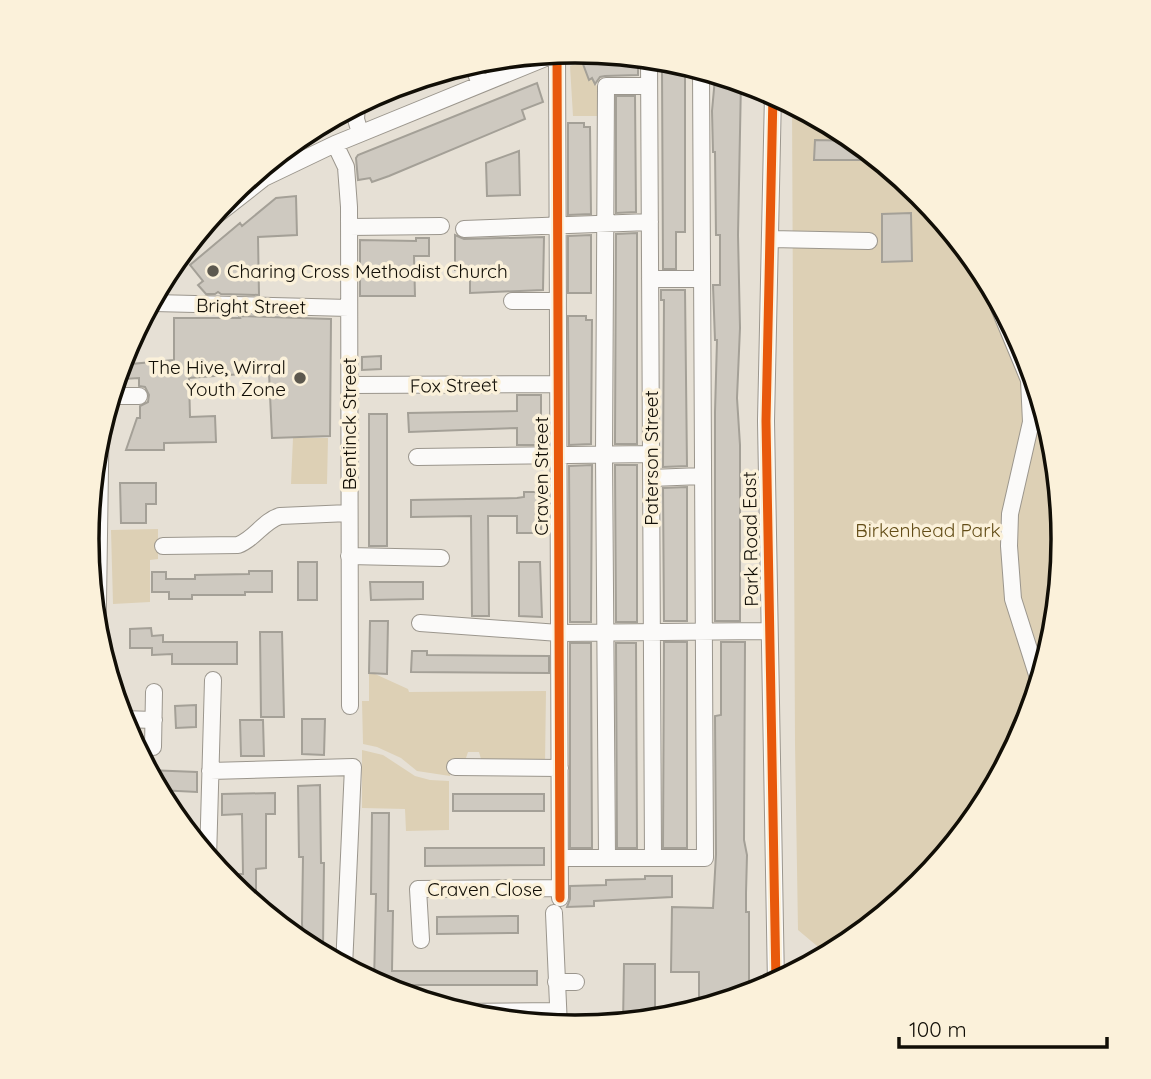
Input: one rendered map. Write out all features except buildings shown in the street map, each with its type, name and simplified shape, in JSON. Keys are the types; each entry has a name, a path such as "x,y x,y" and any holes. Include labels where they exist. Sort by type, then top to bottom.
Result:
{"street":[{"name":"Craven Street","path":"558,64 560,858 556,982 558,1015"},
{"path":"277,168 526,66"},
{"name":"Paterson Street","path":"651,69 650,633 653,858"},
{"path":"476,74 480,84"},
{"path":"560,858 705,858 701,80"},
{"path":"607,858 604,455 606,86 649,86"},
{"name":"Park Road East","path":"774,106 766,421 776,972"},
{"path":"356,117 360,133"},
{"name":"Bentinck Street","path":"335,144 345,167 349,227 350,706"},
{"path":"464,229 650,222"},
{"path":"349,227 441,226"},
{"path":"771,239 869,241"},
{"path":"650,279 702,279"},
{"path":"512,301 558,302"},
{"name":"Bright Street","path":"162,303 349,308"},
{"name":"Fox Street","path":"351,385 558,384"},
{"path":"121,396 139,396"},
{"path":"1030,397 1031,422 1010,514 1009,546 1013,599 1035,667"},
{"path":"418,457 651,454"},
{"path":"651,478 702,476"},
{"path":"163,547 238,545 247,541 272,518 349,513"},
{"path":"349,556 441,558"},
{"path":"420,624 605,634 769,631"},
{"path":"208,844 213,680"},
{"path":"153,747 154,692"},
{"path":"134,719 154,720"},
{"path":"210,771 353,767 344,956"},
{"path":"455,767 559,768"},
{"name":"Craven Close","path":"421,940 418,889 558,900"},
{"path":"556,982 576,982"}],"green space":[{"path":"587,63 600,94 603,116 573,116 570,66"},
{"name":"Birkenhead Park","path":"792,115 840,143 890,181 954,249 988,301 1016,357 1036,416 1048,477 1052,540 1048,602 1036,663 1016,722 988,778 954,830 934,854 866,918 820,948 798,930"},
{"path":"293,438 328,438 327,484 291,484"},
{"path":"158,529 158,559 150,560 150,602 113,604 111,530"},
{"path":"369,673 408,689 409,692 546,691 545,764 489,765 481,759 479,752 468,752 465,761 450,766 450,776 417,771 401,758 363,744 362,701 369,701"},
{"path":"362,750 383,755 415,776 449,781 449,830 406,831 405,809 362,808"}],"cycle path":[{"path":"557,64 560,898"},
{"path":"773,106 766,421 776,972"}],"place":[{"name":"Charing Cross Methodist Church","path":"213,271"},
{"name":"The Hive, Wirral Youth Zone","path":"300,378"}]}
